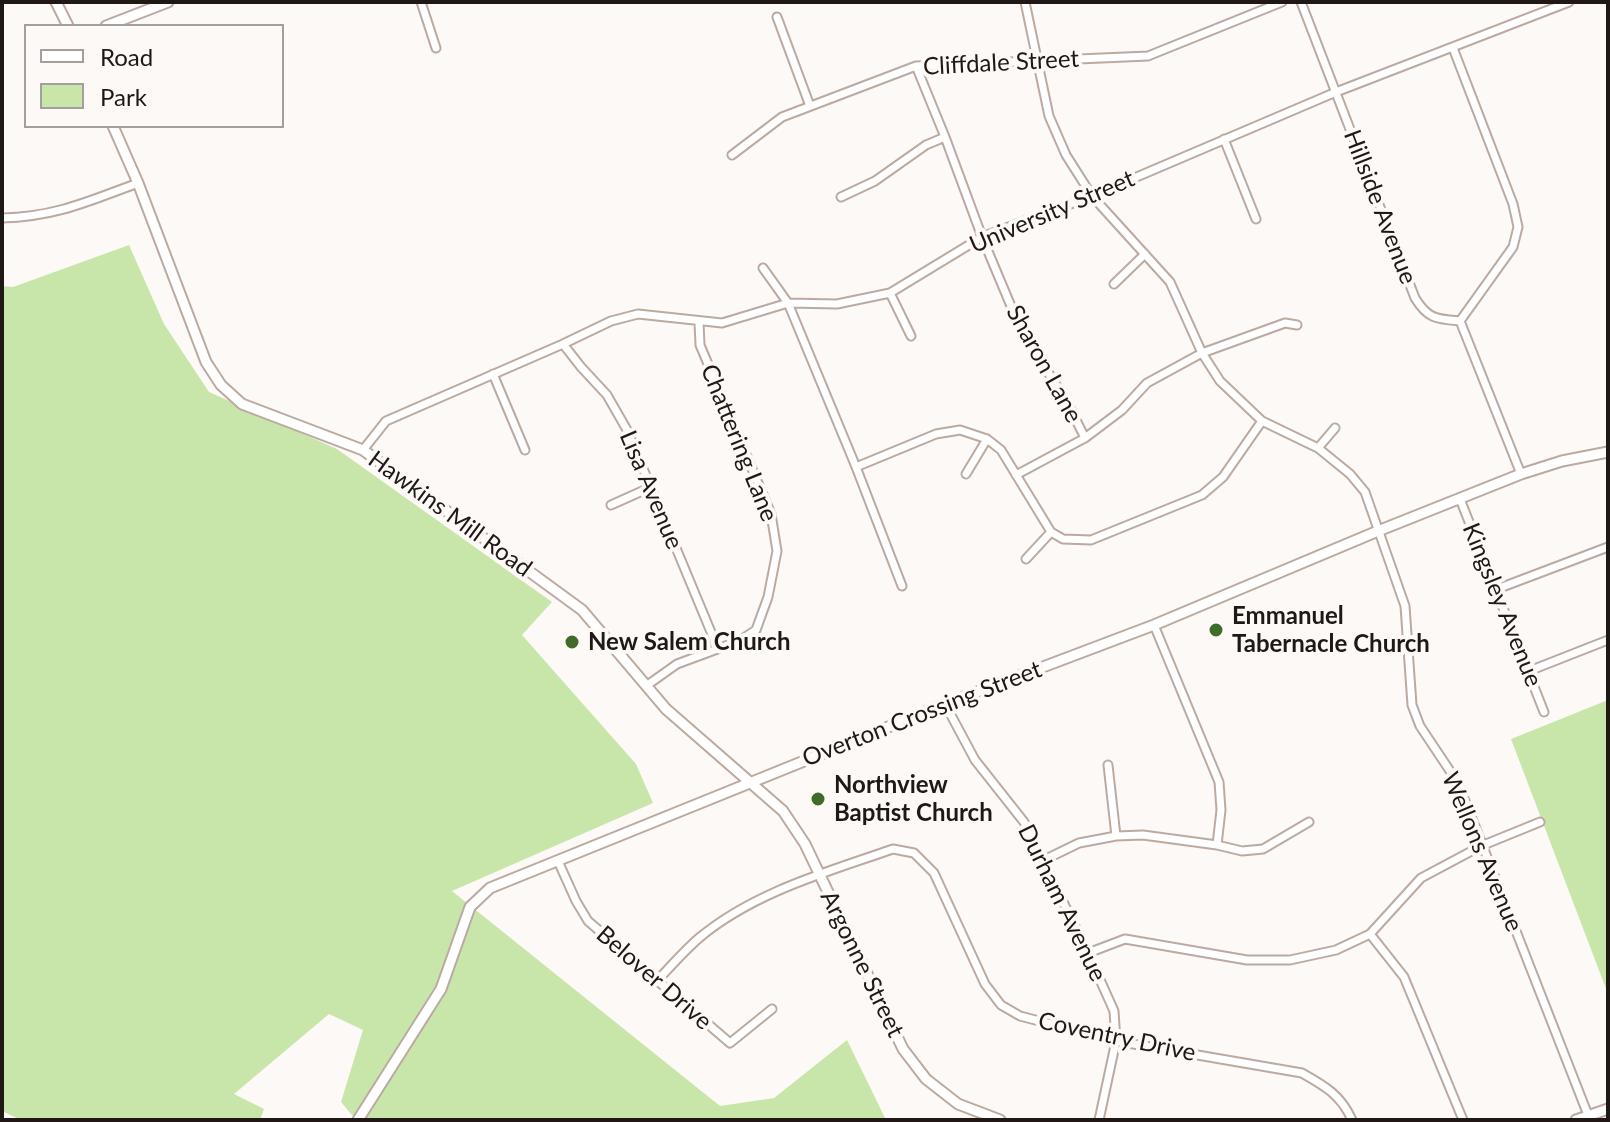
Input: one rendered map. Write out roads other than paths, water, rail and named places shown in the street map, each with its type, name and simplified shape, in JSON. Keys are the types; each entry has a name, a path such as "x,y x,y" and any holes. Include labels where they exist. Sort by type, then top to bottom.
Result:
{"street":[{"path":"56,2 67,24"},
{"path":"111,24 168,2"},
{"path":"421,2 436,48"},
{"name":"Wellons Avenue","path":"1025,2 1049,116 1066,155 1092,196 1170,282 1202,353 1220,381 1262,421 1318,448 1350,474 1365,492 1405,606 1412,705 1420,726 1458,783 1588,1115"},
{"name":"Cliffdale Street","path":"732,155 782,117 916,66 1148,56 1282,2"},
{"name":"Hillside Avenue","path":"1301,2 1415,298 1422,310 1435,319 1460,321"},
{"name":"University Street","path":"363,450 386,421 611,321 638,314 722,323 788,303 837,304 890,293 982,237 1092,196 1336,92 1569,2"},
{"path":"777,17 810,106"},
{"path":"1453,48 1513,204 1518,227 1513,247 1460,321 1521,474"},
{"name":"Sharon Lane","path":"916,66 1021,330 1067,402 1085,438"},
{"name":"Hawkins Mill Road","path":"114,128 206,362 221,385 242,404 363,450 582,610 666,709 749,782"},
{"path":"841,197 875,181 926,145 945,137"},
{"path":"1224,139 1256,219"},
{"path":"2,218 28,218 66,210 138,183"},
{"path":"1114,284 1145,254"},
{"path":"763,268 788,303 902,586"},
{"path":"890,293 911,336"},
{"name":"Chattering Lane","path":"646,686 677,664 739,641 756,630 768,597 777,551 771,514 700,345 699,322"},
{"path":"1016,475 1085,438 1122,410 1147,383 1202,353 1285,323 1297,325"},
{"name":"Lisa Avenue","path":"563,344 607,395 627,430 718,649"},
{"path":"493,374 525,450"},
{"path":"856,467 936,434 960,430 987,439 1001,450 1051,532 1063,539 1091,540 1202,495 1223,477 1262,421"},
{"path":"1318,448 1335,428"},
{"path":"966,474 987,439"},
{"name":"Overton Crossing Street","path":"358,1120 441,989 470,907 490,888 945,704 1154,625 1521,474 1562,461 1608,452"},
{"path":"611,505 649,488"},
{"name":"Kingsley Avenue","path":"1460,499 1544,712"},
{"path":"1026,559 1051,532"},
{"path":"1497,589 1608,547"},
{"path":"1154,625 1219,782 1221,810 1217,845"},
{"path":"1529,671 1608,640"},
{"name":"Durham Avenue","path":"945,704 975,760 1024,822 1114,1011 1116,1041 1099,1120"},
{"path":"1108,765 1116,836"},
{"name":"Argonne Street","path":"749,782 783,811 805,844 903,1049 926,1079 958,1104 1000,1120"},
{"path":"1044,860 1079,843 1116,836 1143,835 1242,851 1263,849 1309,822"},
{"path":"1088,953 1125,939 1247,960 1290,960 1336,950 1370,934 1421,878 1481,846 1540,822"},
{"name":"Coventry Drive","path":"656,982 699,938 748,904 893,849 914,853 934,873 985,984 1001,1005 1020,1016 1116,1041 1302,1073 1327,1087 1346,1106 1352,1120"},
{"name":"Belover Drive","path":"558,861 588,921 730,1043 772,1009"},
{"path":"1370,934 1404,977 1463,1120"},
{"path":"1576,1120 1608,1109"}],"place":[{"name":"Emmanuel Tabernacle Church","path":"1216,630"},
{"name":"New Salem Church","path":"572,642"},
{"name":"Northview Baptist Church","path":"818,799"}]}
